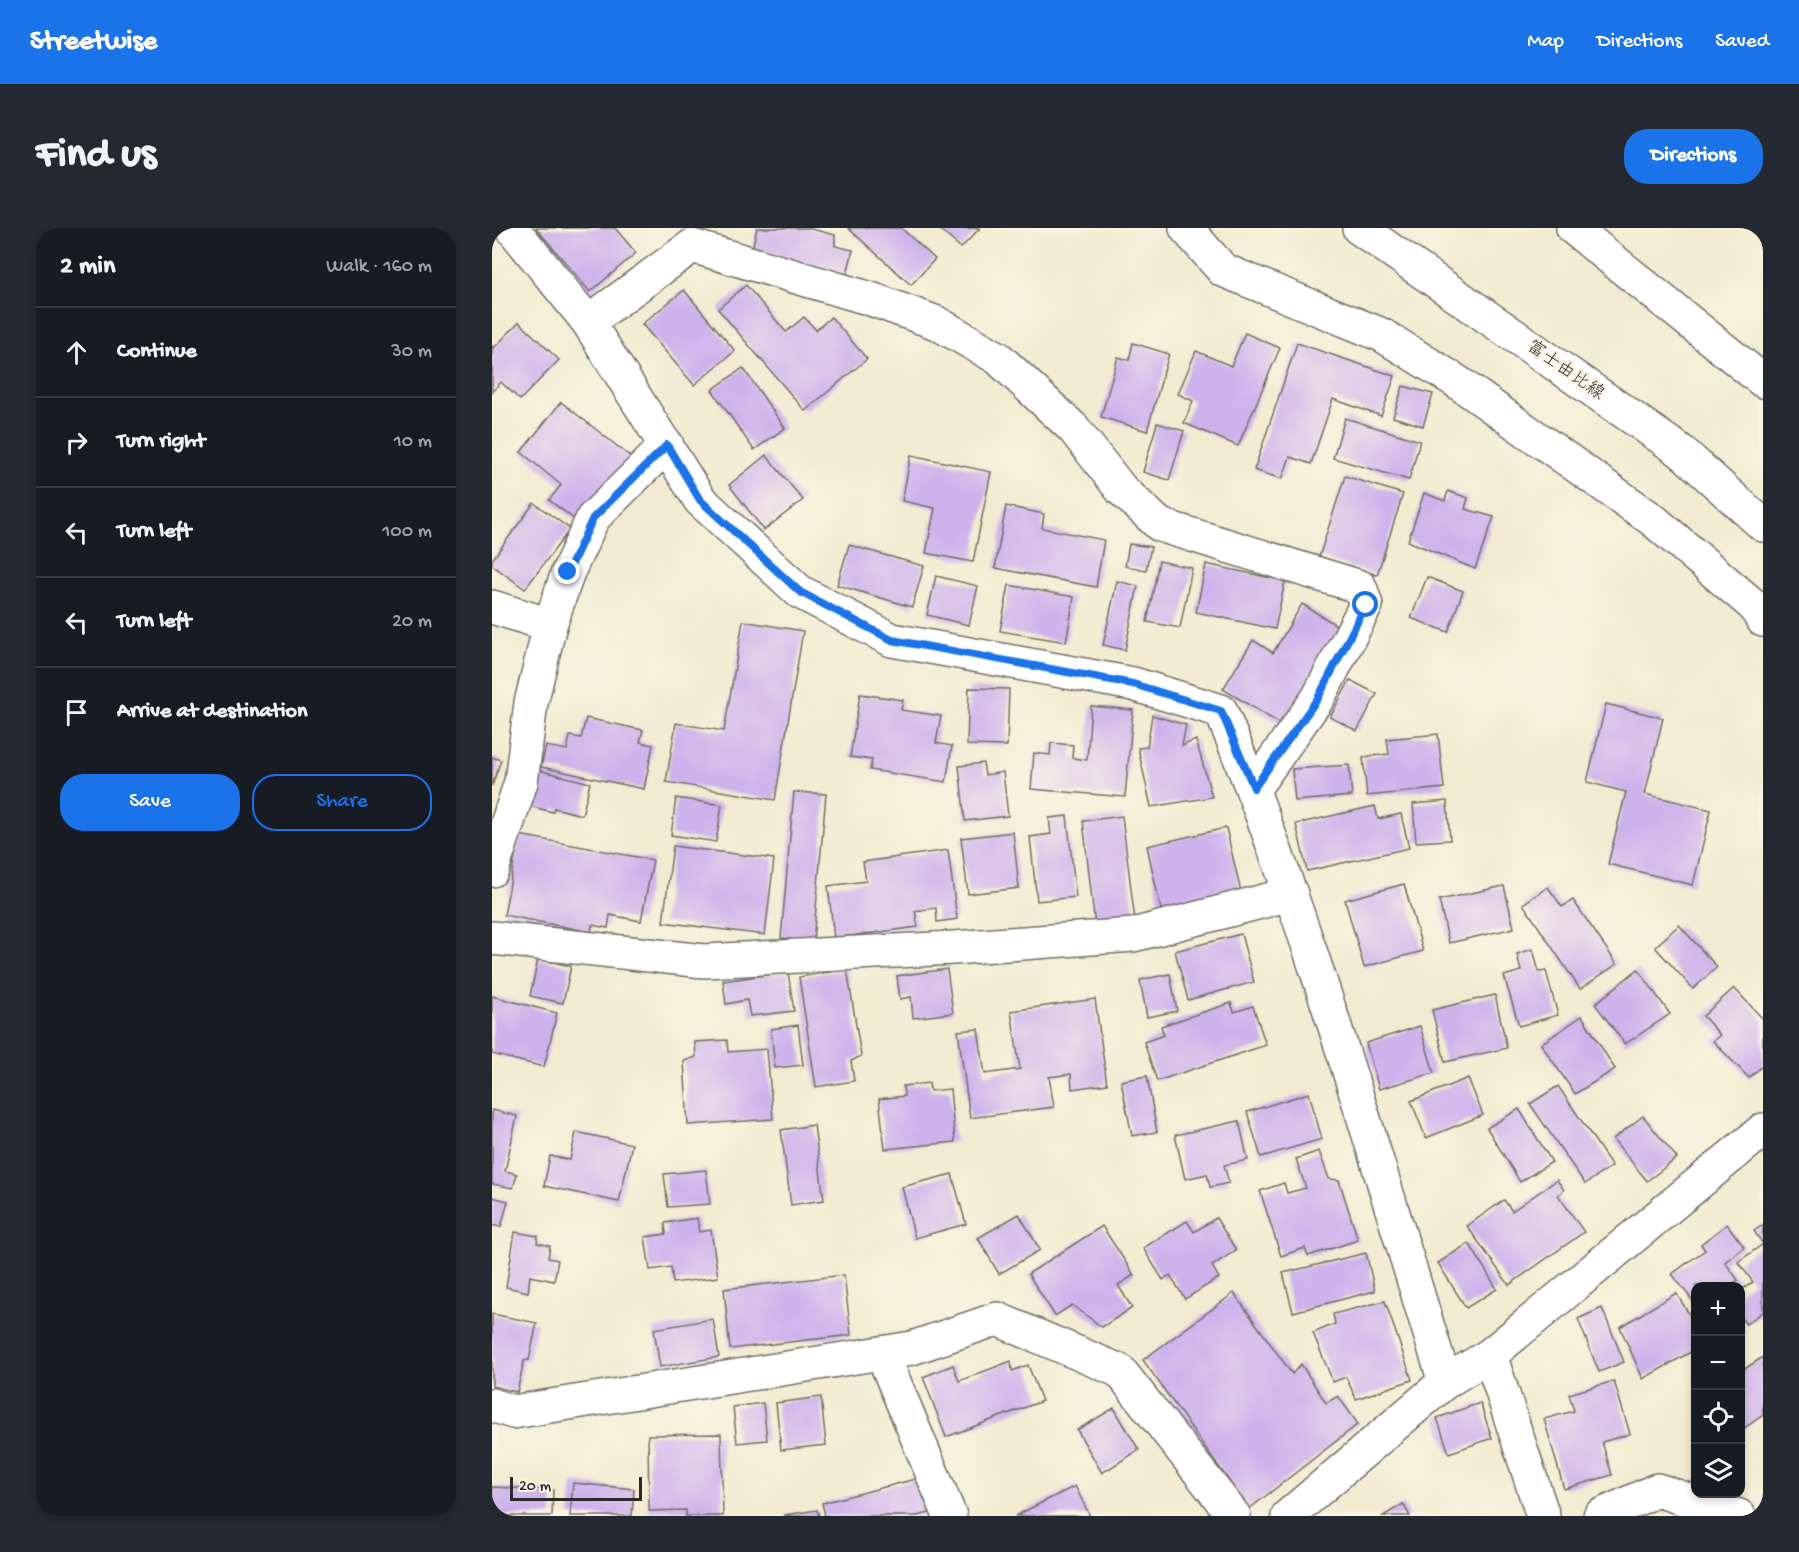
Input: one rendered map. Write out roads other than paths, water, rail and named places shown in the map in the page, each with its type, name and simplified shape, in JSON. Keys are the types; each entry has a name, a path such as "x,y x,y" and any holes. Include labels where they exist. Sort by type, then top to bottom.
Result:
{"street":[{"path":"512,228 588,322 700,500 800,592 892,640 1133,684 1221,711 1254,788 1291,894 1445,1382"},
{"path":"1186,228 1223,270 1383,335 1456,381 1653,520 1753,605 1763,620"},
{"name":"富士由比線","path":"1359,228 1682,452 1763,525"},
{"path":"1573,228 1763,381"},
{"path":"588,322 700,237 937,323 998,358 1074,429 1121,489 1160,525 1360,587 1366,605 1318,698 1254,788"},
{"path":"492,870 520,782 531,704 550,625 568,572 593,518 667,445"},
{"path":"492,607 550,625"},
{"path":"492,938 704,961 952,948 1133,935 1291,894"},
{"path":"1288,1516 1445,1382 1490,1355 1763,1130"},
{"path":"492,1405 513,1412 912,1348 997,1318 1120,1371 1234,1516"},
{"path":"882,1353 950,1516"},
{"path":"1490,1355 1543,1516"},
{"path":"1600,1516 1657,1490 1739,1516"}]}
